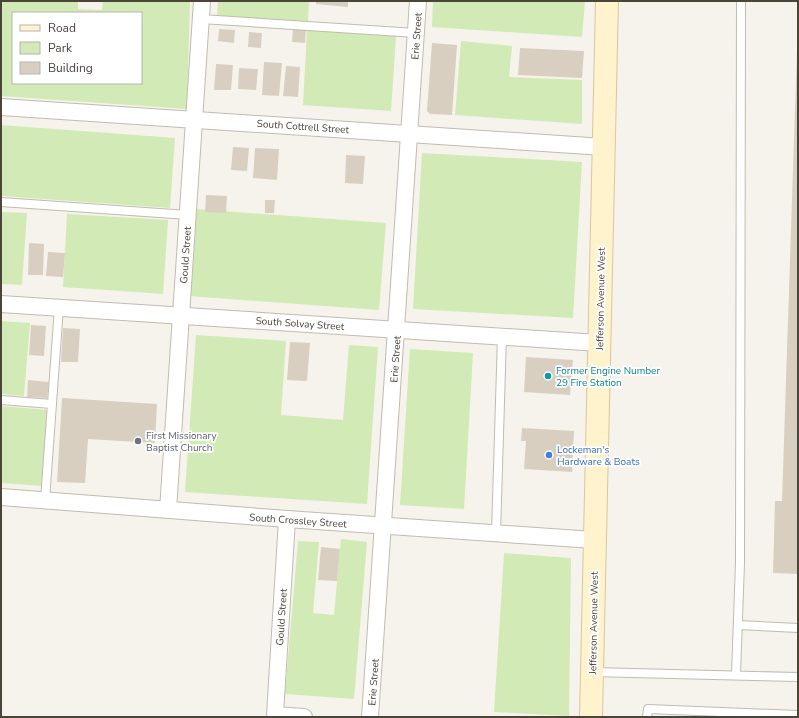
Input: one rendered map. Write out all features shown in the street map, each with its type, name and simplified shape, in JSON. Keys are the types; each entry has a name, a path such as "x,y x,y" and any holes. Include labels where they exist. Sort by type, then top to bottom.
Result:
{"main road":[{"name":"Jefferson Avenue West","path":"591,717 607,1"}],"street":[{"name":"Gould Street","path":"168,510 202,1"},
{"name":"Erie Street","path":"370,717 418,1"},
{"name":"South Cottrell Street","path":"1,107 604,147"},
{"name":"South Solvay Street","path":"1,304 599,343"},
{"name":"South Crossley Street","path":"1,497 287,519 594,540"},
{"name":"Gould Street","path":"287,519 275,715 304,717"}],"lane":[{"path":"736,674 740,563 741,1"},
{"path":"201,19 416,33"},
{"path":"1,202 188,215"},
{"path":"45,500 59,308"},
{"path":"496,533 502,336"},
{"path":"1,400 52,404"},
{"path":"738,625 798,628"},
{"path":"592,672 736,674 798,677"},
{"path":"647,717 648,709 798,716"}],"green space":[{"path":"1,1 78,1 78,9 102,10 103,1 190,1 187,109 1,96"},
{"path":"218,1 309,1 308,22 217,16"},
{"path":"433,1 585,1 582,37 432,27"},
{"path":"307,30 396,36 391,111 303,105"},
{"path":"461,41 512,46 509,77 582,80 582,124 455,115"},
{"path":"1,125 175,138 170,208 1,196"},
{"path":"422,153 582,162 573,318 413,309"},
{"path":"195,209 386,223 379,310 188,296"},
{"path":"1,212 27,213 22,285 1,284"},
{"path":"67,214 168,220 163,294 63,287"},
{"path":"1,321 30,323 24,396 1,394"},
{"path":"196,335 286,341 281,415 343,420 349,345 378,347 367,504 185,492"},
{"path":"410,349 473,353 464,509 400,505"},
{"path":"1,406 49,410 42,486 1,483"},
{"path":"341,539 367,542 354,699 285,694 298,541 319,542 313,613 334,615"},
{"path":"504,553 571,558 569,716 494,712"}],"building":[{"path":"316,1 348,1 348,7 316,4"},
{"path":"293,28 306,29 305,43 292,42"},
{"path":"219,29 235,30 234,43 218,41"},
{"path":"249,32 262,33 261,48 248,47"},
{"path":"432,43 457,45 452,115 430,114 427,111"},
{"path":"520,48 584,51 582,78 518,75"},
{"path":"797,49 798,574 773,573 775,501 782,501"},
{"path":"264,62 282,63 279,96 262,95"},
{"path":"216,64 233,65 231,90 214,90"},
{"path":"286,66 300,67 298,97 283,96"},
{"path":"239,68 258,69 256,90 238,89"},
{"path":"233,147 249,148 247,171 231,170"},
{"path":"255,148 279,149 277,180 253,178"},
{"path":"346,155 365,156 363,184 345,183"},
{"path":"206,195 227,196 226,213 205,212"},
{"path":"265,200 275,200 274,213 265,213"},
{"path":"29,243 44,244 43,275 28,275"},
{"path":"48,252 65,253 63,277 46,276"},
{"path":"31,325 46,326 44,356 29,355"},
{"path":"63,328 80,329 78,362 61,362"},
{"path":"290,342 310,343 307,381 287,380"},
{"name":"Former Engine Number 29 Fire Station","path":"526,357 573,360 570,395 524,392"},
{"path":"28,380 49,382 47,398 27,397"},
{"name":"First Missionary Baptist Church","path":"62,398 157,404 155,443 88,439 85,483 57,482"},
{"name":"Lockeman's Hardware & Boats","path":"522,428 574,431 572,472 524,469 526,441 521,441"},
{"path":"321,547 340,549 337,581 318,580"}],"place":[{"name":"Former Engine Number 29 Fire Station","path":"548,376"},
{"name":"First Missionary Baptist Church","path":"138,441"},
{"name":"Lockeman's Hardware & Boats","path":"549,455"}]}
